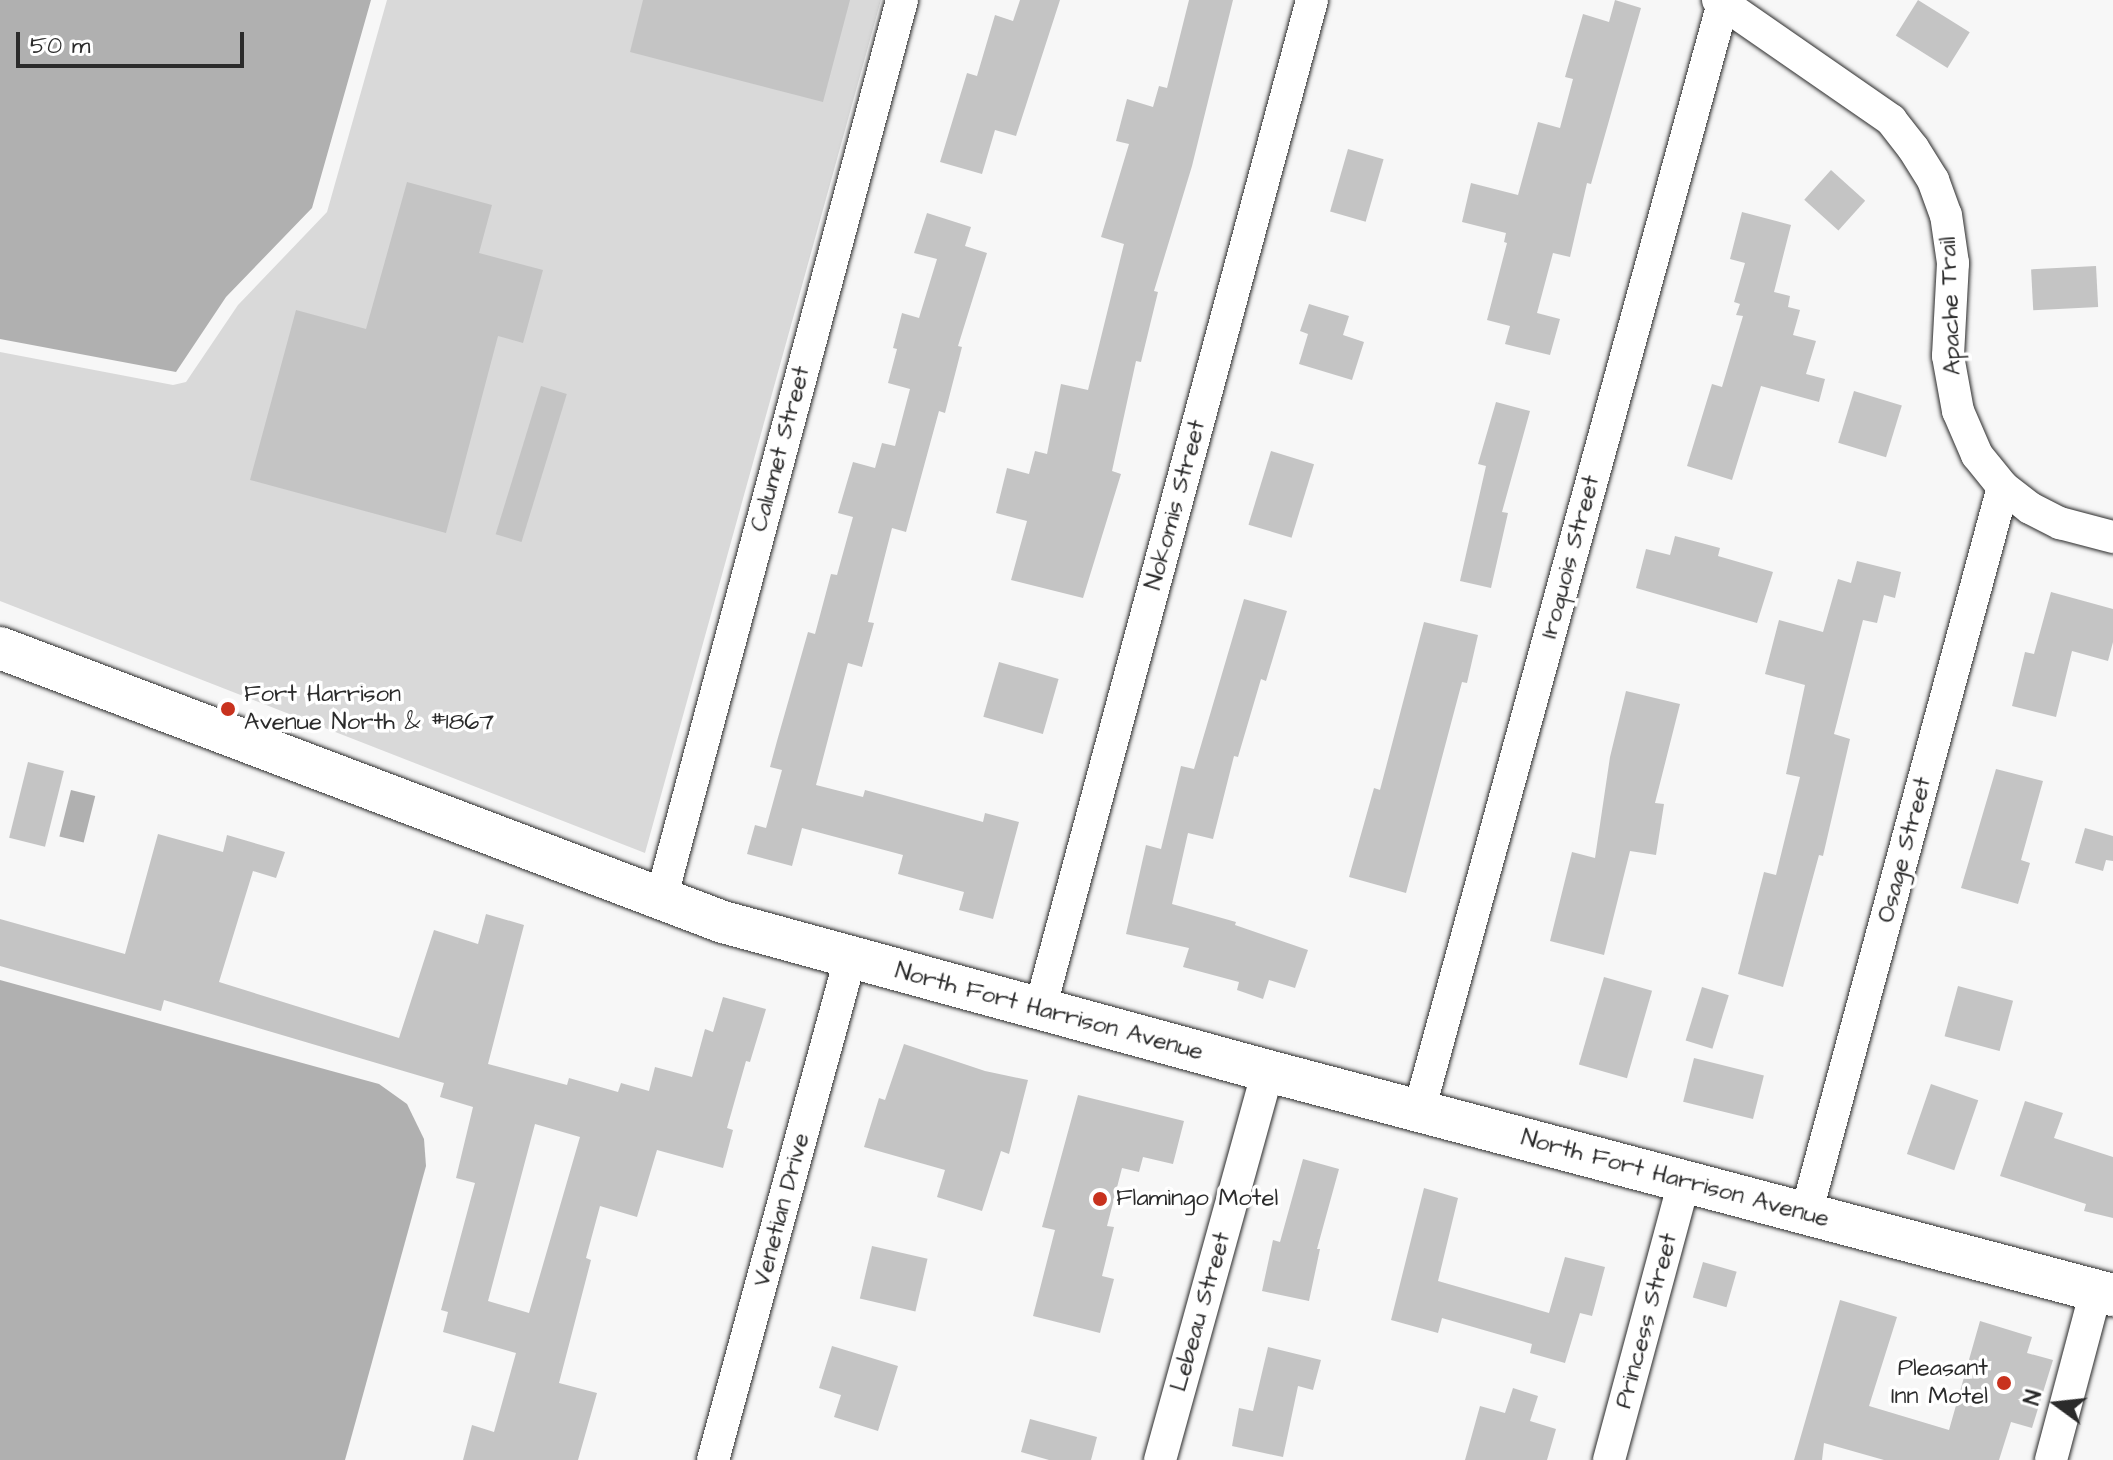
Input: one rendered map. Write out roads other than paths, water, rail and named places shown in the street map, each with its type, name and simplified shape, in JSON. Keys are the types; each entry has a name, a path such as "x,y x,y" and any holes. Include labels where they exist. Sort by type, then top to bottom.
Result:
{"main road":[{"name":"North Fort Harrison Avenue","path":"0,648 723,922 850,959 1806,1214 2107,1299"}],"street":[{"name":"Calumet Street","path":"661,899 902,0"},
{"name":"Nokomis Street","path":"1040,1009 1312,0"},
{"name":"Apache Trail","path":"1720,2 1891,120 1933,180 1946,215 1953,263 1948,356 1958,411 1977,455 2003,487 2030,508 2060,523 2113,537"},
{"name":"Iroquois Street","path":"1419,1111 1720,2"},
{"name":"Osage Street","path":"1806,1214 2003,487"},
{"name":"Venetian Drive","path":"713,1460 850,959"},
{"name":"Lebeau Street","path":"1160,1460 1268,1071"},
{"name":"Princess Street","path":"1609,1460 1684,1182"},
{"path":"2051,1460 2107,1299"}],"place":[{"name":"Fort Harrison Avenue North & #1867","path":"228,709"},
{"name":"Flamingo Motel","path":"1100,1199"},
{"name":"Pleasant Inn Motel","path":"2004,1383"}]}
